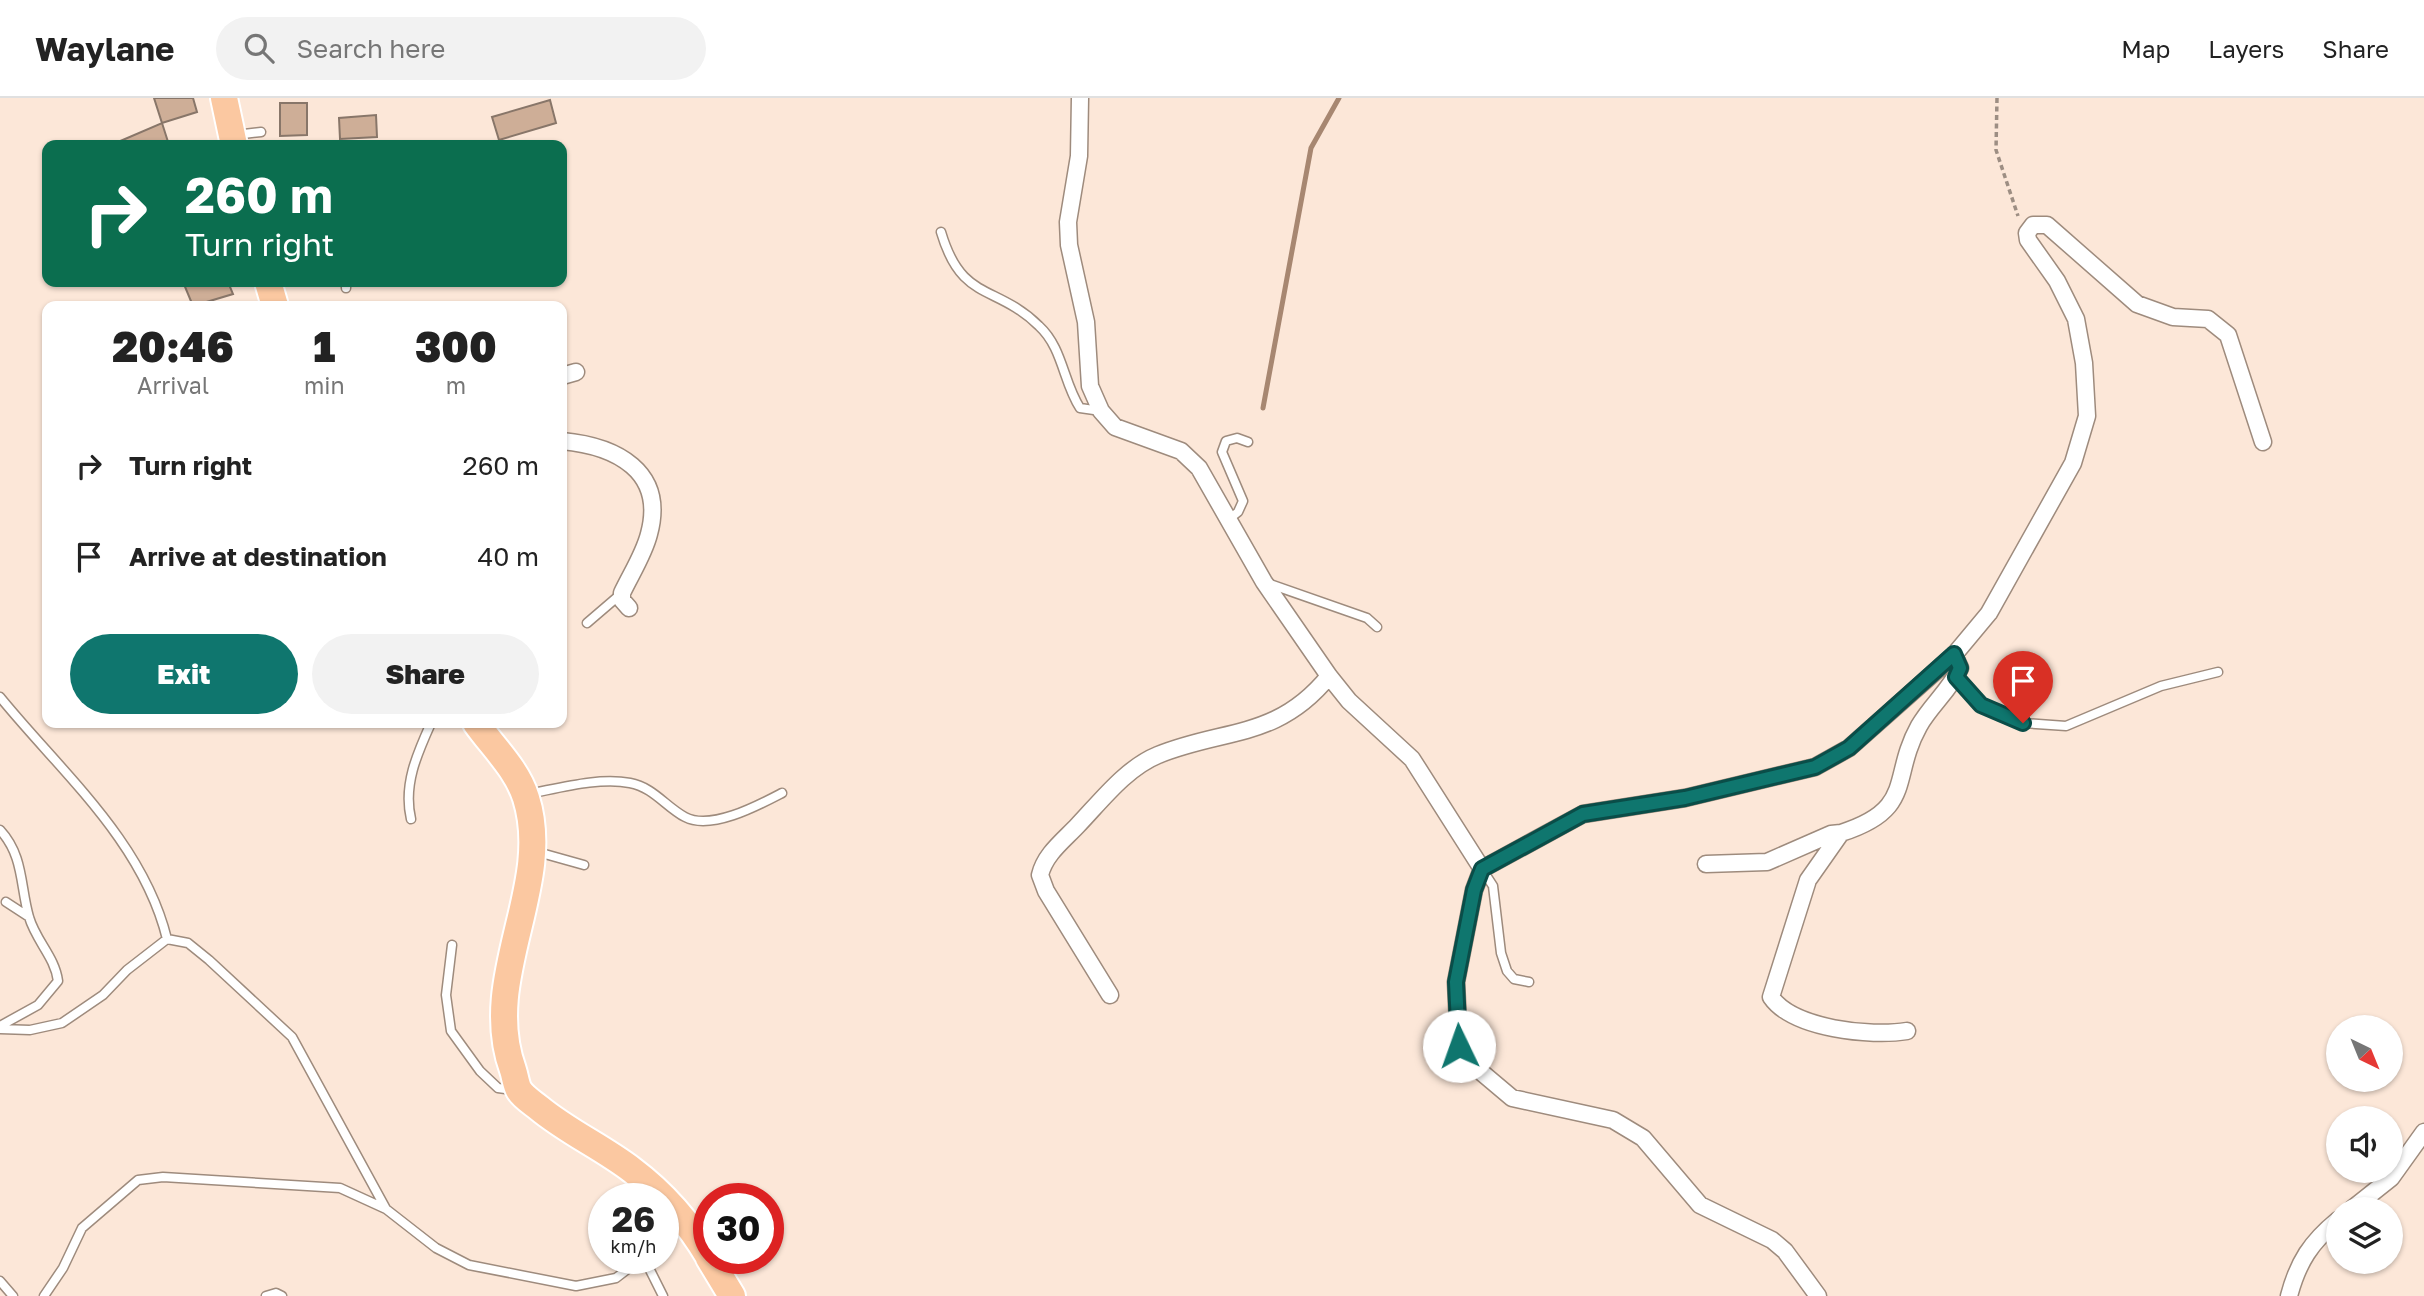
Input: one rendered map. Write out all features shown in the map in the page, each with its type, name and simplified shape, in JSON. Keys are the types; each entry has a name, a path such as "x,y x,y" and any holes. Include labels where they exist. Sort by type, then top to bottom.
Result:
{"main road":[{"path":"224,98 233,140"},
{"path":"480,728 512,768 526,795 532,821 532,850 502,1009 507,1056 519,1091 565,1130 631,1169 642,1183"},
{"path":"679,1228 693,1242"},
{"path":"719,1274 732,1296"}],"street":[{"path":"1080,98 1079,156 1068,222 1069,245 1086,322 1090,386 1101,411 1115,427 1181,451 1199,468 1264,582 1329,676 1349,701 1412,759 1482,869"},
{"path":"1818,1296 1785,1251 1772,1240 1700,1205 1643,1138 1613,1120 1512,1098 1474,1066 1459,1046 1456,982 1474,890 1482,869 1583,814 1685,798 1815,767 1849,748 1954,654 1989,613 2073,463 2087,416 2084,363 2076,319 2027,233 2033,225 2047,225 2137,304 2173,317 2208,319 2221,327 2228,335 2263,442"},
{"path":"567,441 605,450 641,473 650,486 653,511 649,537 622,593 622,600 629,608"},
{"path":"1706,864 1767,862 1831,834 1859,827 1891,804 1900,789 1919,726 1960,668 1954,654"},
{"path":"1110,995 1046,891 1040,875 1048,856 1123,779 1156,755 1243,733 1286,715 1315,693 1329,676"},
{"path":"1841,833 1808,880 1771,997 1778,1007 1816,1024 1882,1035 1907,1031"},
{"path":"2367,1197 2391,1178 2424,1132"},
{"path":"2289,1296 2297,1265 2317,1237 2326,1230"}],"lane":[{"path":"233,140 261,132"},
{"path":"941,232 949,258 957,272 973,286 1010,304 1041,327 1060,355 1072,396 1080,408 1101,411"},
{"path":"1228,520 1238,512 1243,501 1222,452 1226,441 1237,438 1248,442"},
{"path":"1264,582 1367,618 1377,627"},
{"path":"587,623 622,593"},
{"path":"1956,677 1981,705 2023,723 2066,726 2161,686 2218,672"},
{"path":"0,697 135,860 160,911 167,939"},
{"path":"411,819 406,799 413,768 429,728"},
{"path":"526,795 583,784 629,782 643,786 687,818 706,820 748,812 782,793"},
{"path":"0,830 18,855 29,917 40,942 56,964 58,981 38,1005 0,1028"},
{"path":"532,850 584,865"},
{"path":"1482,869 1493,886 1501,953 1507,971 1514,979 1529,982"},
{"path":"6,902 29,917"},
{"path":"0,1028 30,1030 62,1023 103,995 127,970 167,939 188,943 292,1037 386,1209"},
{"path":"452,944 446,995 452,1031 480,1071 498,1088 519,1091"},
{"path":"44,1296 63,1268 82,1228 138,1180 163,1177 341,1188 386,1209 436,1248 469,1265 576,1286 615,1279 622,1274"},
{"path":"651,1274 663,1296"},
{"path":"0,1280 13,1296"},
{"path":"266,1296 276,1293 282,1296"}],"path":[{"path":"1997,98 1996,150 2012,202 2027,233"}],"building":[{"path":"154,98 193,98 197,112 162,123"},
{"path":"550,100 556,123 499,140 492,117"},
{"path":"280,103 307,103 307,135 280,136"},
{"path":"376,115 377,137 340,139 339,118"},
{"path":"162,123 167,140 123,140"},
{"path":"185,287 230,287 233,294 210,301 191,301"}],"waterway":[{"path":"1263,408 1311,148 1339,98"}],"route":[{"path":"1459,1046 1456,982 1474,890 1482,869 1531,839 1583,814 1685,798 1815,767 1849,748 1954,654 1960,668 1956,677 1981,705 2023,723"}]}
